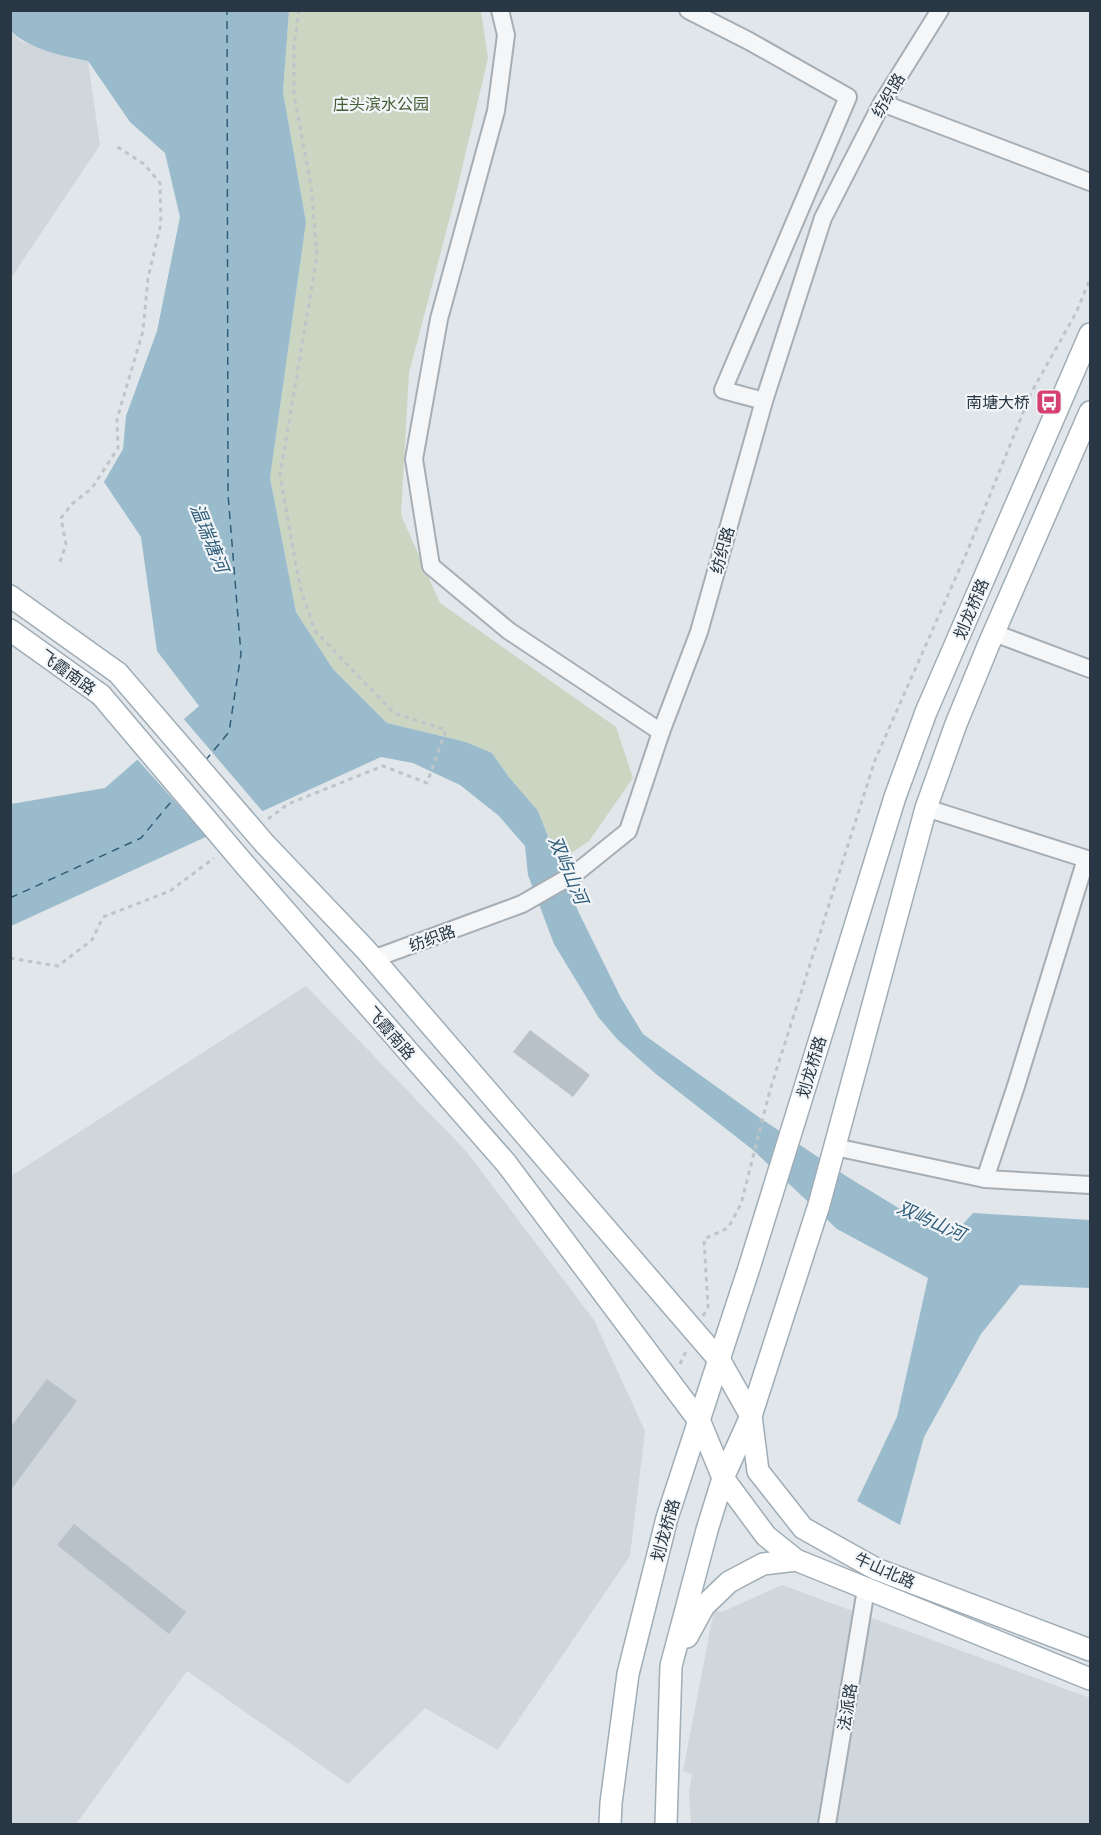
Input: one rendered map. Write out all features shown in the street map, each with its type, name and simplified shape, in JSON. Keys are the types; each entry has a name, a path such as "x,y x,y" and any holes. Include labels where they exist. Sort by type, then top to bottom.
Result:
{"main road":[{"name":"划龙桥路","path":"610,1824 628,1674 667,1518 720,1361 895,797 926,712 1090,334"},
{"name":"划龙桥路","path":"666,1824 671,1666 723,1478 750,1416 819,1205 926,808 956,724 1090,412"},
{"name":"飞霞南路","path":"10,597 118,673 373,959 720,1361 750,1416"},
{"name":"飞霞南路","path":"10,630 101,695 245,865 506,1163 700,1422 723,1478"},
{"name":"牛山北路","path":"750,1416 758,1471 803,1528 876,1569 1090,1650"},
{"name":"牛山北路","path":"723,1478 766,1536 796,1560 1090,1679"},
{"path":"671,1666 704,1606 729,1582 763,1564 796,1560"}],"street":[{"path":"500,10 506,35 496,111 439,319 414,459 431,566 509,631 662,732"},
{"path":"688,10 749,41 848,97 723,390 764,401"},
{"name":"纺织路","path":"373,959 522,904 576,873 628,831 699,632 764,401 823,218 882,103 940,10"},
{"path":"882,103 1090,182"},
{"path":"994,633 1090,669"},
{"path":"926,808 1088,859 985,1179"},
{"path":"835,1147 985,1179 1090,1185"},
{"name":"法派路","path":"827,1824 866,1589"}],"path":[{"path":"263,834 288,804 383,766 427,783 446,730 394,713 315,631 300,587 280,475 317,256 311,186 294,95 294,46 299,10"},
{"path":"60,561 66,544 61,518 72,504 93,488 118,448 117,419 143,331 148,278 161,223 160,183 144,164 116,146"},
{"path":"10,958 58,966 92,940 103,917 170,891 215,858"}],"shaded area":[{"path":"11,31 20,41 73,59 88,61 100,145 11,278"},
{"path":"306,986 466,1151 594,1320 645,1431 630,1556 498,1750 425,1708 348,1784 187,1671 76,1824 11,1824 11,1176"},
{"path":"782,1585 1090,1698 1090,1824 691,1824 689,1791 692,1774 683,1771 714,1610 722,1612"}],"green space":[{"name":"庄头滨水公园","path":"289,11 481,11 488,58 456,194 409,373 401,515 440,603 616,727 633,778 589,841 559,861 538,811 492,753 466,742 387,723 333,669 296,612 270,478 306,222 283,92"}],"water":[{"name":"温瑞塘河","path":"10,11 289,11 283,92 306,222 270,478 296,612 333,669 387,723 466,742 492,753 538,811 578,911 621,998 643,1034 846,1176 905,1212 955,1233 973,1213 1090,1220 1090,1288 1020,1285 981,1334 924,1437 900,1525 857,1501 897,1417 928,1278 837,1229 753,1150 656,1074 618,1040 599,1018 554,944 528,875 525,846 499,816 460,785 413,763 381,757 11,926 11,804 105,788 199,706 157,651 141,537 104,482 123,449 126,416 157,331 180,217 165,153 130,122 88,61 47,51 18,37 11,31"}],"pier":[{"path":"182,717 264,813 209,839 135,757"}],"building":[{"path":"530,1030 590,1075 573,1097 513,1052"},
{"path":"47,1379 77,1401 10,1491 10,1428"},
{"path":"74,1524 186,1612 169,1634 57,1545"}],"ferry route":[{"path":"205,761 229,732 241,654 228,494 227,10"},
{"path":"10,898 141,838 175,797"}],"place":[{"name":"南塘大桥","path":"1049,402"}],"water label":[{"name":"双屿山河","path":"568,870"},
{"name":"双屿山河","path":"931,1221"}]}
